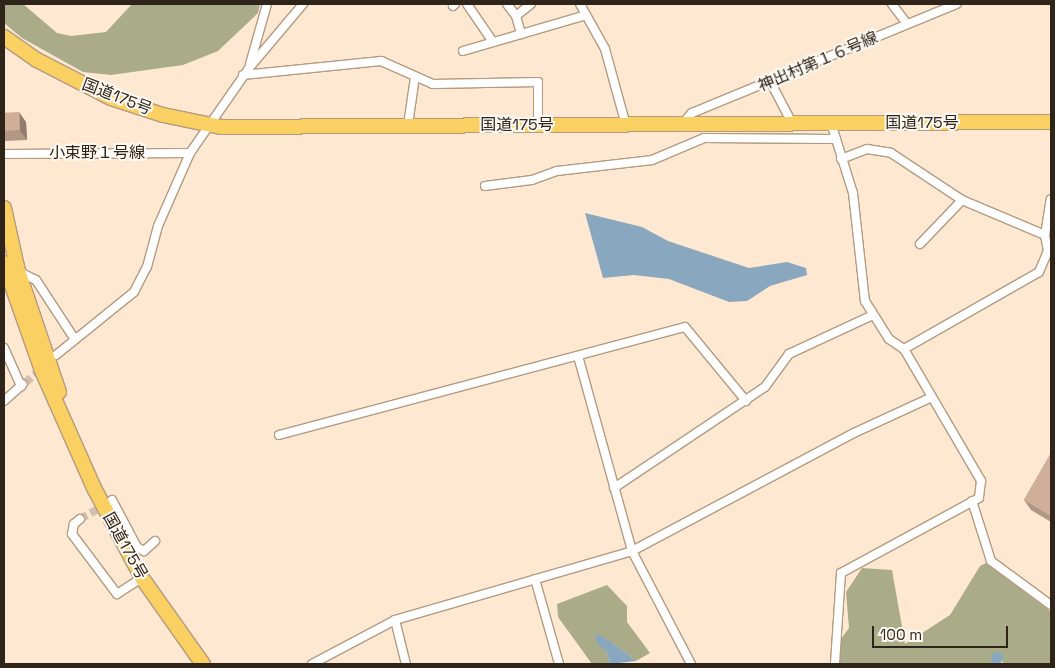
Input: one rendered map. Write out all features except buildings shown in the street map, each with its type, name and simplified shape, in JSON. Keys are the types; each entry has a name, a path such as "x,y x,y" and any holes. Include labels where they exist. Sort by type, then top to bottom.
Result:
{"highway":[{"name":"国道175号","path":"4,37 37,60 111,98 163,115 208,125 408,126 1051,122"},
{"name":"国道175号","path":"4,208 8,267 54,371 65,419 94,488 142,578 203,664"}],"street":[{"path":"249,68 267,4"},
{"path":"56,355 74,338 134,292 147,267 158,226 190,153 249,68 303,4"},
{"path":"467,4 493,42"},
{"path":"507,4 516,16 521,34"},
{"path":"516,16 531,4"},
{"path":"580,4 605,49 626,125"},
{"path":"892,4 907,24"},
{"name":"神出村第１６号線","path":"682,124 692,113 771,83 956,4"},
{"path":"463,51 586,15"},
{"path":"244,75 381,61 433,84 538,82 538,125"},
{"path":"408,126 415,77"},
{"path":"771,83 792,123"},
{"path":"831,123 853,194 865,301 889,339 904,349 930,398 981,481 979,498 841,573 835,664"},
{"path":"485,186 532,180 557,171 652,160 704,138 836,140"},
{"path":"841,159 867,149 892,153 962,200 1045,235"},
{"name":"小束野１号線","path":"4,154 190,153"},
{"path":"904,349 1039,272 1048,251 1045,235 1051,199"},
{"path":"920,244 962,200"},
{"path":"8,267 36,280 74,338"},
{"path":"614,488 765,387 789,354 873,315"},
{"path":"279,435 430,392 578,356 684,327 746,400"},
{"path":"4,348 5,360 23,384 4,401"},
{"path":"578,356 632,551 691,664"},
{"path":"312,664 395,620 632,551 854,433 930,398"},
{"path":"112,500 138,547 144,551 155,541"},
{"path":"972,501 991,561 1051,605"},
{"path":"80,519 74,524 72,534 117,594 142,578"},
{"path":"535,579 559,664"},
{"path":"395,620 406,664"}],"green space":[{"path":"4,4 23,4 57,33 71,36 106,32 132,4 260,4 258,13 218,51 183,65 111,75 83,72 22,38 4,23"},
{"path":"986,563 1051,612 1051,664 1003,664 1001,655 992,659 994,664 840,664 838,643 849,628 846,592 862,568 892,570 905,644 950,615 980,566"},
{"path":"607,585 627,606 627,622 650,653 636,661 613,643 606,651 610,664 592,664 558,617 557,604"}],"water":[{"path":"585,213 642,227 668,241 749,268 787,262 806,268 807,275 770,286 747,301 729,302 669,279 634,275 603,278"},
{"path":"598,634 636,661 610,664 606,651 598,645 595,635"},
{"path":"997,652 1003,658 997,664 991,658"}],"tunnel":[{"path":"25,383 44,366"},
{"path":"80,519 105,505"}]}
